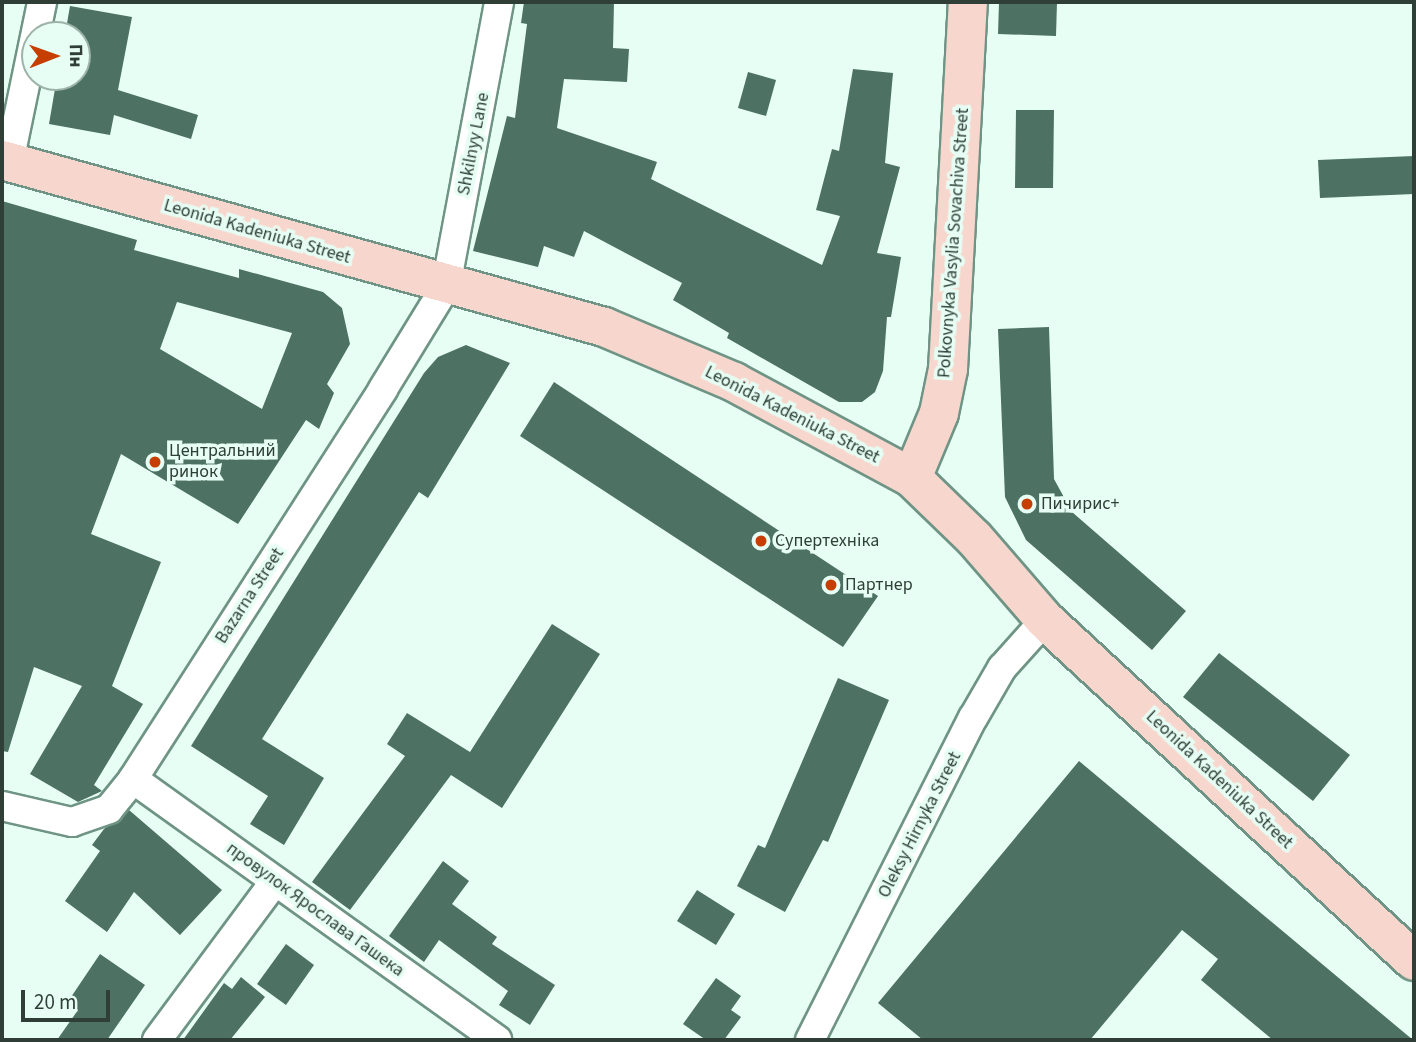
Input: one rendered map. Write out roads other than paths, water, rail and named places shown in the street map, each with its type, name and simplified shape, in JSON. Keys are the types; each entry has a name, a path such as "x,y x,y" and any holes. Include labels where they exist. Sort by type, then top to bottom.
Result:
{"street":[{"path":"5,161 42,2"},
{"name":"Shkilnyy Lane","path":"446,286 499,2"},
{"name":"Polkovnyka Vasylia Sovachiva Street","path":"912,478 939,413 948,369 968,2"},
{"name":"Leonida Kadeniuka Street","path":"5,161 446,286 604,327 734,382 912,478 974,538 1045,620 1414,961"},
{"name":"Bazarna Street","path":"2,806 72,822 108,809 133,779 446,286"},
{"name":"Oleksy Hirnyka Street","path":"810,1040 973,718 1002,668 1045,620"},
{"name":"провулок Ярослава Гашека","path":"133,779 497,1040"},
{"path":"157,1040 275,881"}],"place":[{"name":"Центральний ринок","path":"155,462"},
{"name":"Пичирис+","path":"1027,504"},
{"name":"Супертехніка","path":"761,541"},
{"name":"Партнер","path":"831,585"}]}
